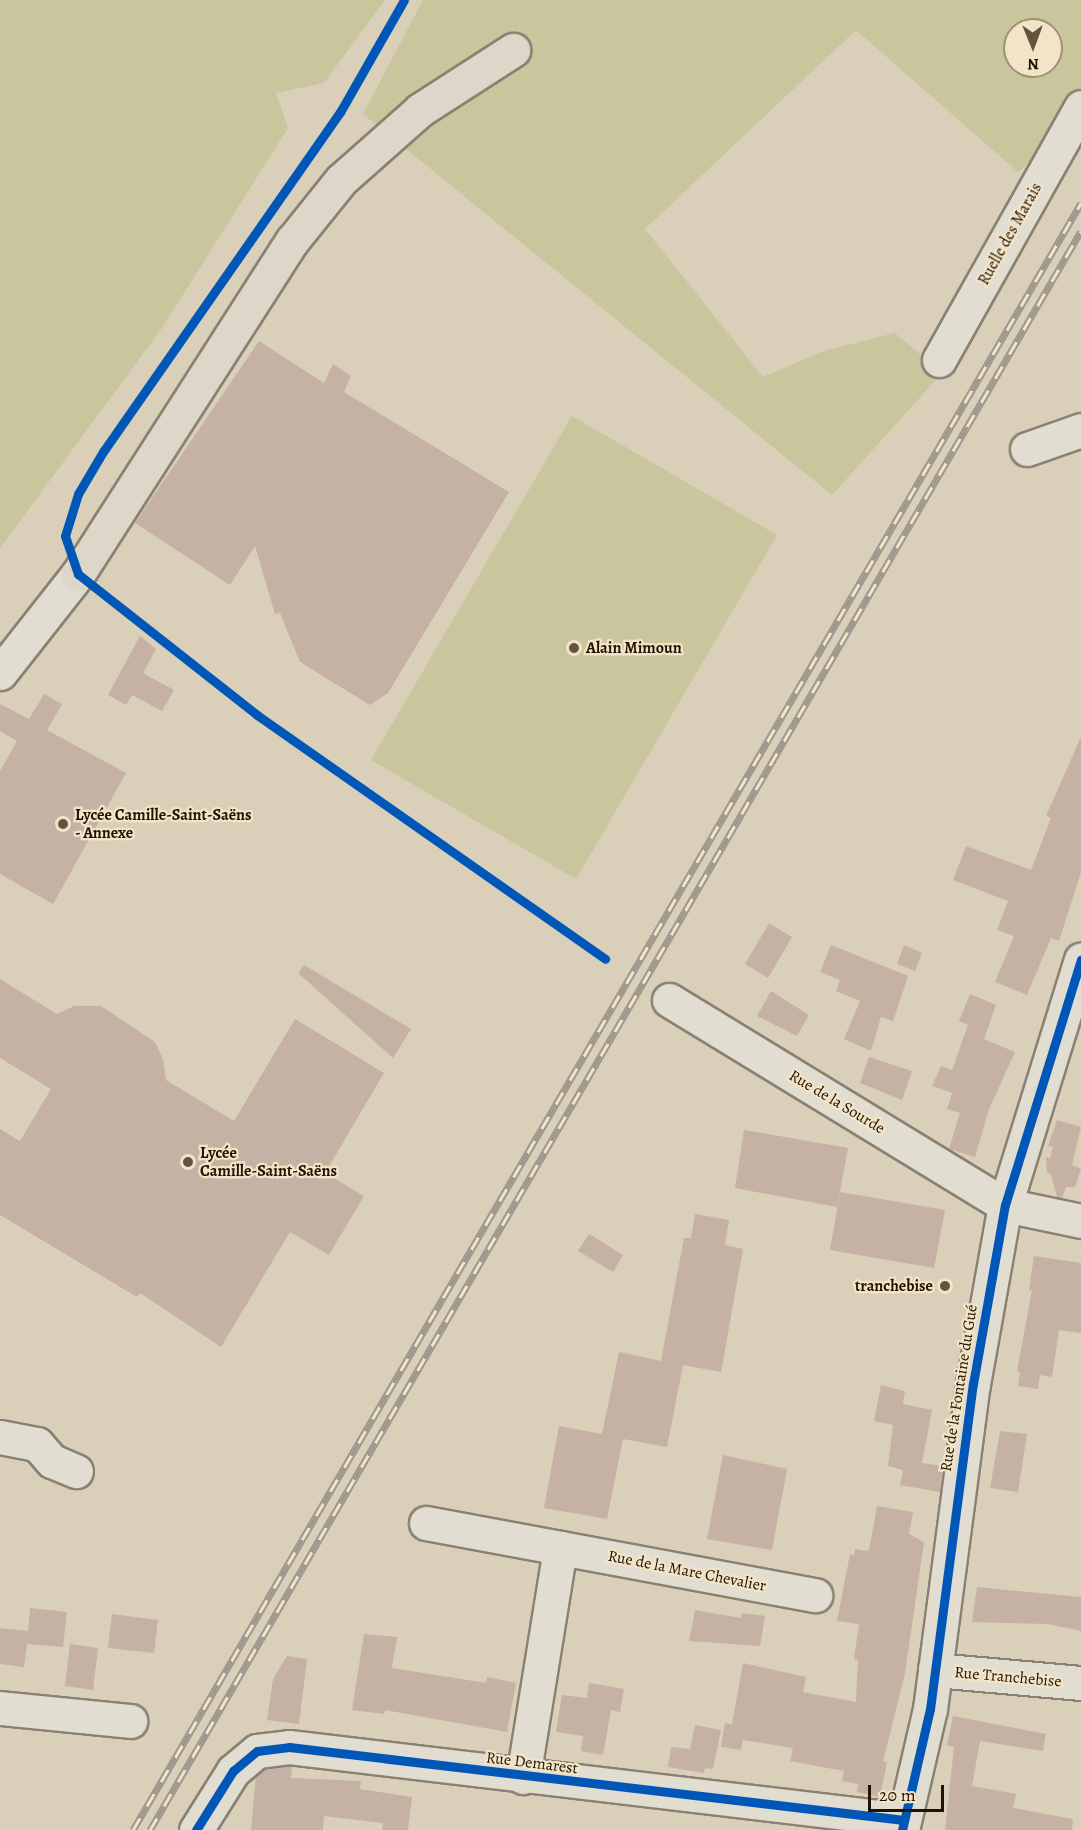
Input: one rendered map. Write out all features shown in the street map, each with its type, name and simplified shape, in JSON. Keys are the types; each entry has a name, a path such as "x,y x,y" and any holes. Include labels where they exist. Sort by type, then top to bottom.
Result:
{"main road":[{"path":"78,574 292,241 341,180 420,110 513,50"}],"street":[{"name":"Ruelle des Marais","path":"939,360 1081,107"},
{"path":"1027,449 1081,430"},
{"path":"0,674 78,574"},
{"name":"Rue de la Fontaine du Gué","path":"903,1825 935,1670 973,1384 1005,1205 1081,959"},
{"name":"Rue de la Sourde","path":"669,1000 1005,1205 1081,1221"},
{"path":"0,1437 37,1444 52,1461 76,1471"},
{"name":"Rue de la Mare Chevalier","path":"426,1523 815,1595"},
{"path":"523,1777 560,1548"},
{"name":"Rue Tranchebise","path":"935,1670 1081,1683"},
{"path":"0,1708 130,1720"},
{"name":"Rue Demarest","path":"196,1830 233,1771 257,1751 289,1747 903,1825"}],"shaded area":[{"path":"0,0 385,0 324,83 276,93 288,128 162,328 0,548"},
{"path":"423,0 1081,0 1081,115 1018,172 856,30 645,229 763,377 824,351 895,333 942,373 832,495 363,114"},
{"name":"Alain Mimoun","path":"572,416 777,535 576,879 371,760"}],"building":[{"path":"259,341 324,383 333,364 351,376 344,392 509,492 388,693 370,705 300,662 280,613 275,614 255,546 230,585 135,523"},
{"path":"140,636 156,649 143,673 174,690 162,711 132,695 126,705 108,695"},
{"path":"44,694 62,704 47,730 126,773 53,904 0,874 0,771 17,741 0,731 0,704 29,719"},
{"path":"1081,737 1081,872 1059,941 1051,938 1027,995 995,982 1014,936 997,930 1008,901 953,880 966,846 1031,870 1051,818 1046,816"},
{"path":"769,923 792,937 768,978 745,964"},
{"path":"831,945 908,976 893,1021 881,1017 871,1051 844,1039 860,1001 836,991 840,980 820,972"},
{"path":"904,945 922,953 915,971 897,964"},
{"path":"304,965 411,1029 393,1058 298,973"},
{"name":"Lycée Camille-Saint-Saëns","path":"0,979 57,1014 74,1006 101,1006 155,1042 163,1059 166,1080 234,1121 295,1019 384,1073 325,1173 364,1196 329,1255 290,1232 221,1347 140,1293 137,1297 0,1215 0,1129 20,1141 51,1089 0,1058"},
{"path":"771,991 809,1015 797,1036 757,1016"},
{"path":"970,994 996,1005 984,1039 1015,1052 989,1109 975,1157 949,1149 960,1113 947,1109 952,1093 932,1086 941,1066 952,1070 968,1025 959,1021"},
{"path":"869,1057 912,1071 902,1100 860,1083"},
{"path":"1057,1120 1081,1127 1072,1165 1081,1169 1075,1187 1066,1187 1062,1198 1057,1197 1051,1174 1047,1173 1046,1157 1050,1158 1053,1147 1048,1146"},
{"path":"744,1130 848,1148 837,1207 735,1188"},
{"path":"840,1192 945,1210 934,1268 830,1250"},
{"path":"695,1214 729,1220 725,1245 743,1249 721,1372 683,1365 667,1447 623,1439 607,1519 544,1508 559,1426 602,1434 619,1352 661,1361 684,1238 691,1238"},
{"path":"589,1234 623,1255 613,1272 578,1251"},
{"path":"1034,1256 1081,1263 1081,1333 1059,1330 1052,1377 1040,1375 1038,1389 1018,1386 1020,1372 1017,1371 1032,1290 1029,1290"},
{"path":"881,1385 905,1391 903,1404 932,1410 922,1463 943,1466 940,1492 900,1485 903,1470 888,1466 893,1425 874,1421"},
{"path":"1000,1431 1027,1434 1018,1492 990,1488"},
{"path":"723,1455 787,1469 772,1550 707,1539"},
{"path":"877,1506 913,1512 909,1534 924,1542 905,1673 883,1762 887,1762 880,1797 857,1792 858,1784 842,1781 844,1771 790,1761 793,1748 743,1740 741,1750 721,1747 725,1723 732,1724 743,1663 806,1677 803,1692 856,1702 858,1660 854,1659 859,1624 837,1621 850,1554 854,1555 855,1549 869,1551"},
{"path":"977,1587 1081,1597 1081,1631 1048,1624 972,1622"},
{"path":"30,1608 67,1612 63,1647 27,1644 24,1667 0,1664 0,1628 28,1631"},
{"path":"695,1610 741,1618 742,1613 765,1616 760,1646 689,1641"},
{"path":"112,1614 158,1620 154,1653 108,1648"},
{"path":"364,1634 397,1637 392,1668 486,1683 487,1677 516,1683 507,1732 385,1710 384,1714 352,1710"},
{"path":"70,1644 98,1648 93,1690 65,1686"},
{"path":"287,1656 307,1659 299,1724 267,1720 273,1679"},
{"path":"589,1683 624,1689 620,1712 611,1710 603,1755 581,1751 583,1736 556,1732 562,1695 587,1698"},
{"path":"953,1716 1046,1734 1043,1751 980,1741 972,1786 1016,1794 1013,1808 1073,1819 1072,1830 945,1830 954,1747 947,1745"},
{"path":"695,1725 721,1730 713,1769 705,1768 704,1773 668,1767 671,1747 690,1749"},
{"path":"292,1766 291,1778 361,1781 360,1789 412,1797 408,1830 382,1830 383,1823 324,1816 323,1830 251,1830 256,1776 265,1769"}],"railway":[{"path":"133,1830 1081,203"},
{"path":"150,1830 1081,231"}],"cycle path":[{"path":"404,0 340,112 104,450 78,494 65,536 78,574 257,715 605,959"},
{"path":"902,1830 930,1709 973,1384 1005,1205 1081,959"},
{"path":"196,1830 233,1771 257,1751 289,1747 904,1820"}],"place":[{"name":"Alain Mimoun","path":"574,648"},
{"name":"Lycée Camille-Saint-Saëns - Annexe","path":"63,824"},
{"name":"Lycée Camille-Saint-Saëns","path":"188,1162"},
{"name":"tranchebise","path":"945,1286"}]}
